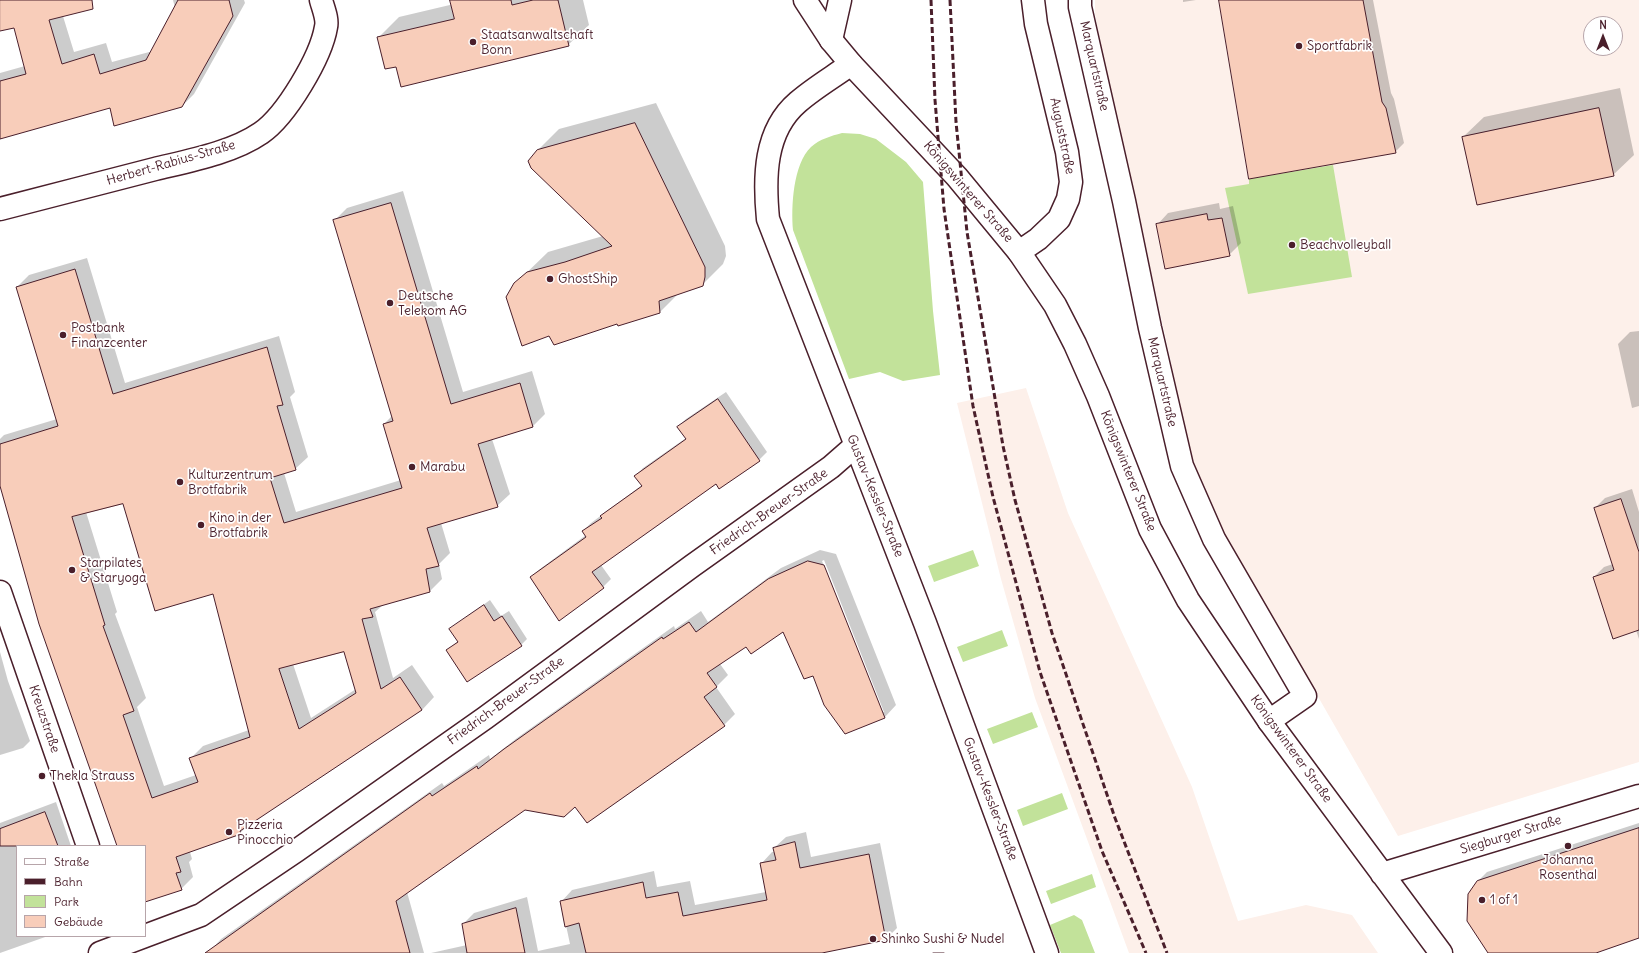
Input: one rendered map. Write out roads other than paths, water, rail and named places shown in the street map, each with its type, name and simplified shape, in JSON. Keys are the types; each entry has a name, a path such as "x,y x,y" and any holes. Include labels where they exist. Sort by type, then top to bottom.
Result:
{"street":[{"name":"Herbert-Rabius-Straße","path":"0,209 196,158 234,146 261,133 280,115 302,83 317,54 327,25 321,0"},
{"name":"Königswinterer Straße","path":"805,0 831,40 851,64 957,177 1019,252 1055,305 1075,344 1098,396 1150,529 1170,568 1212,637 1269,722 1441,953"},
{"path":"831,40 840,0"},
{"name":"Auguststraße","path":"1019,252 1038,239 1059,219 1068,199 1071,182 1067,152 1036,24 1033,0"},
{"name":"Marquartstraße","path":"1080,0 1080,7 1124,201 1150,328 1182,466 1214,539 1305,696 1269,722"},
{"name":"Gustav-Kessler-Straße","path":"851,64 797,102 781,122 770,144 765,194 768,219 925,623 1047,953"},
{"name":"Friedrich-Breuer-Straße","path":"146,936 201,915 296,851 485,718 692,566 831,467 855,446"},
{"name":"Kreuzstraße","path":"0,592 88,845"},
{"name":"Siegburger Straße","path":"1382,874 1639,796"},
{"name":"Friedrich-Breuer-Straße","path":"100,953 121,940 139,937"}],"tram line":[{"path":"933,953 944,953"}],"railway":[{"path":"931,0 935,100 944,209 973,406 993,497 1040,672 1102,851 1146,953"},
{"path":"950,0 956,122 967,232 1003,446 1015,500 1052,633 1115,818 1167,953"}],"place":[{"name":"Staatsanwaltschaft Bonn","path":"473,42"},
{"name":"Sportfabrik","path":"1299,46"},
{"name":"Beachvolleyball","path":"1292,245"},
{"name":"GhostShip","path":"550,279"},
{"name":"Deutsche Telekom AG","path":"390,303"},
{"name":"Postbank Finanzcenter","path":"63,335"},
{"name":"Marabu","path":"412,467"},
{"name":"Kulturzentrum Brotfabrik","path":"180,482"},
{"name":"Kino in der Brotfabrik","path":"201,525"},
{"name":"Starpilates & Staryoga","path":"72,570"},
{"name":"Thekla Strauss","path":"42,776"},
{"name":"Pizzeria Pinocchio","path":"229,832"},
{"name":"Johanna Rosenthal","path":"1568,846"},
{"name":"1 of 1","path":"1482,900"},
{"name":"Shinko Sushi & Nudel","path":"873,939"}]}
